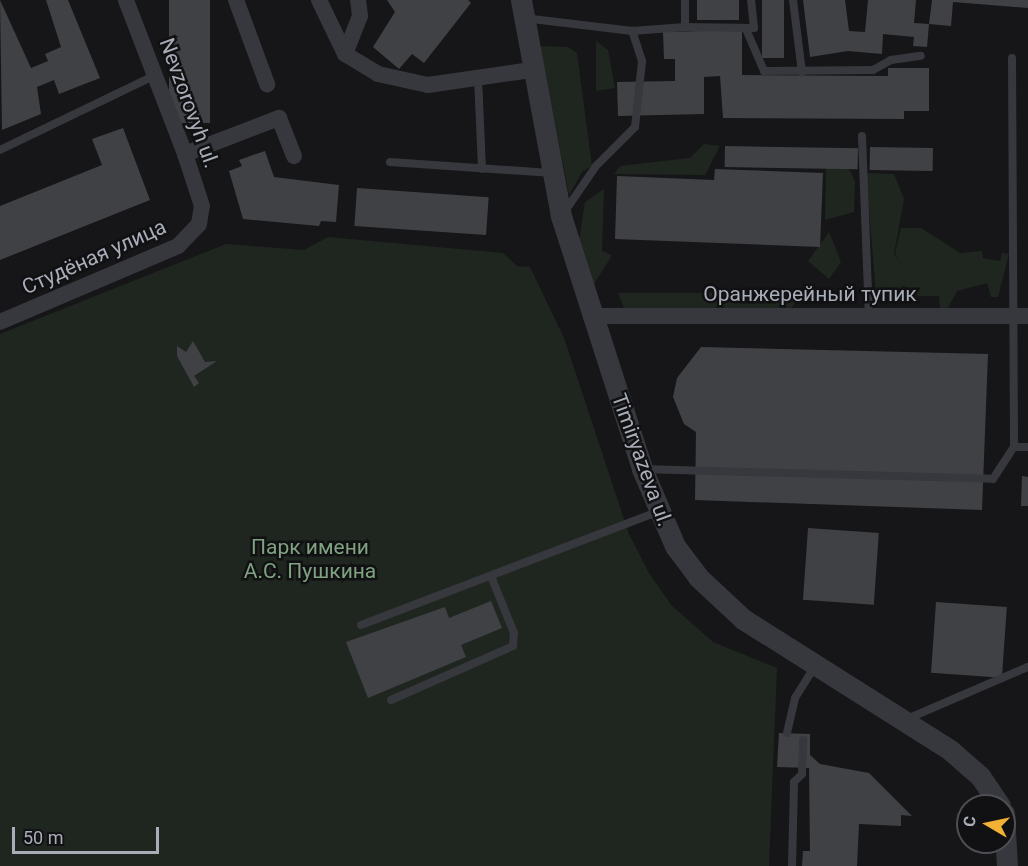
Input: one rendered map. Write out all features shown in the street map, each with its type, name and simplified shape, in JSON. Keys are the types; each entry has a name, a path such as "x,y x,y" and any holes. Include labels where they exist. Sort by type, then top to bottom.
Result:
{"street":[{"name":"Nevzorovyh ul.","path":"126,0 156,75 202,206 199,224"},
{"path":"236,0 267,84"},
{"path":"319,0 345,54 378,74 428,85 531,70"},
{"path":"345,54 360,16 358,0"},
{"name":"Timiryazeva ul.","path":"522,9 550,172 561,216 591,316 642,469 657,512 675,546 718,598 950,750 980,777 992,794"},
{"path":"185,154 279,118 294,156"},
{"name":"Студёная улица","path":"1,319 178,246 199,224"},
{"name":"Оранжерейный тупик","path":"591,316 1021,317"}],"lane":[{"path":"685,0 685,27"},
{"path":"522,9 632,31 685,27 747,29 754,28 751,0"},
{"path":"793,0 802,72"},
{"path":"747,29 764,70 802,72 873,70 891,60 921,56"},
{"path":"561,216 596,166 635,127 642,61 632,31"},
{"path":"642,469 993,480 1014,447 1021,317 1012,58"},
{"path":"0,150 156,75"},
{"path":"478,77 482,169"},
{"path":"862,136 869,317"},
{"path":"390,162 550,172"},
{"path":"1014,447 1028,447"},
{"path":"361,625 657,512"},
{"path":"391,700 513,646 514,633 491,576"},
{"path":"787,733 795,698 816,663"},
{"path":"904,721 1028,667"},
{"path":"792,866 794,782 802,774 803,740"}],"green space":[{"path":"596,41 608,50 615,88 596,91"},
{"path":"540,46 568,47 577,53 592,166 582,172 569,195"},
{"path":"704,144 720,146 705,175 614,174 620,166 690,158"},
{"path":"826,164 847,165 855,181 854,212 825,220"},
{"path":"866,173 894,174 904,199 894,254 915,286 916,303 876,295"},
{"path":"604,189 602,251 612,255 593,286 579,241 585,202"},
{"path":"901,228 921,228 960,253 982,251 983,258 1000,261 1002,253 1009,254 998,297 991,297 987,283 957,291 947,310 940,310 939,296 918,296 895,254"},
{"path":"829,232 841,262 829,279 808,261"},
{"name":"Парк имени А.С. Пушкина","path":"328,237 503,253 517,266 530,267 564,338 629,534 649,573 672,606 713,642 777,668 769,866 0,866 0,334 226,244 304,250"},
{"path":"618,293 802,293 790,310 624,308"}],"building":[{"path":"0,0 31,68 48,61 45,54 61,47 46,0 68,0 100,78 59,94 54,80 37,87 41,114 2,130"},
{"path":"169,0 210,0 210,123 169,123"},
{"path":"387,0 468,0 471,3 424,63 412,54 399,69 373,47 395,12"},
{"path":"697,0 739,0 739,20 697,20"},
{"path":"762,0 784,0 784,58 762,58"},
{"path":"803,0 845,0 849,31 865,32 868,0 916,0 914,23 929,24 927,47 913,46 914,37 883,34 882,54 848,51 810,57"},
{"path":"932,0 1028,0 1028,8 953,2 951,26 929,24"},
{"path":"742,30 742,75 888,76 888,68 929,68 929,111 904,111 904,119 723,118 720,76 704,77 704,114 618,116 617,82 675,81 675,59 664,59 663,32"},
{"path":"123,128 150,200 0,260 0,206 102,165 92,139"},
{"path":"725,146 858,148 858,169 725,167"},
{"path":"870,147 933,148 933,171 870,170"},
{"path":"265,151 274,177 339,185 336,222 321,221 319,226 243,219 229,171 242,166 239,160"},
{"path":"715,169 823,173 820,247 615,239 617,176 714,180"},
{"path":"357,188 489,197 486,235 354,226"},
{"path":"193,341 205,362 217,361 194,376 199,383 194,387 177,356 177,346 186,352"},
{"path":"701,347 988,354 982,510 695,500 696,432 684,424 673,397 677,378"},
{"path":"1022,476 1028,477 1028,506 1021,506"},
{"path":"808,528 879,533 874,605 803,600"},
{"path":"491,601 502,628 461,645 466,657 368,698 346,642 445,607 449,618"},
{"path":"936,602 1007,607 1002,678 931,673"},
{"path":"779,733 810,734 810,755 820,764 869,773 912,816 901,815 901,826 859,824 857,866 802,866 803,851 810,851 809,768 777,767"}]}
